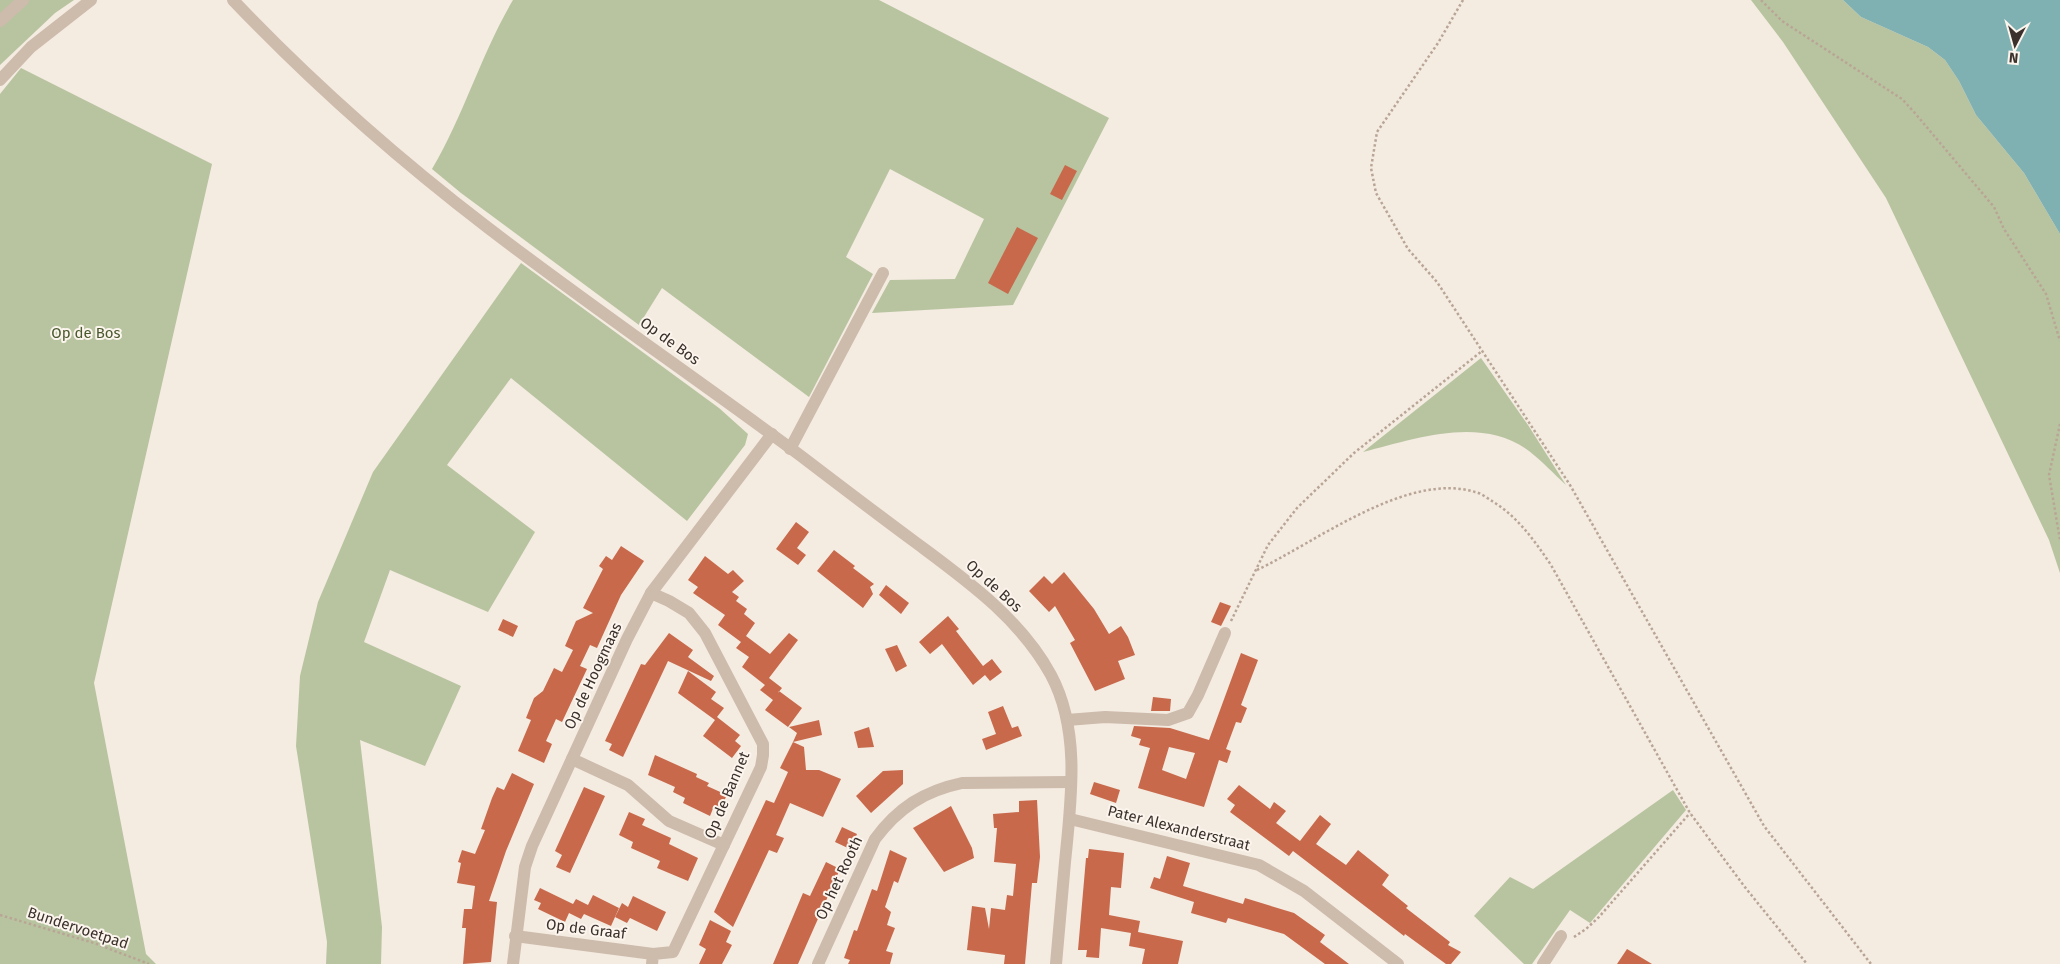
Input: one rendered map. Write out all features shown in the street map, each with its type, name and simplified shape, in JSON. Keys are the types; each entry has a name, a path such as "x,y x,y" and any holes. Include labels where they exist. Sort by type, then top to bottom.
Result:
{"street":[{"path":"0,21 23,0"},
{"path":"0,80 31,47 91,0"},
{"name":"Op de Bos","path":"233,0 262,30 375,136 486,226 772,434 989,598 1018,630 1051,675 1067,720 1071,782 1070,819 1056,964"},
{"path":"790,449 883,273"},
{"name":"Op de Hoogmaas","path":"513,964 515,936 528,856 651,593 772,434"},
{"name":"Op de Bannet","path":"651,593 669,601 689,614 706,633 763,744 764,755 761,767 673,952 652,959"},
{"path":"1067,720 1104,717 1168,720 1188,713 1198,695 1225,633"},
{"path":"572,759 628,785 670,821 724,845"},
{"name":"Op het Rooth","path":"818,964 875,839 886,824 916,799 946,786 962,783 1071,782"},
{"name":"Pater Alexanderstraat","path":"1070,819 1259,865 1304,891 1398,964"},
{"name":"Op de Graaf","path":"515,936 652,959"},
{"path":"1543,964 1561,936"}],"path":[{"path":"1463,0 1438,43 1377,132 1371,168 1376,193 1408,249 1437,282 1570,485 1764,826 1871,964"},
{"path":"1761,0 1782,21 1902,99 1914,112 1994,208 2004,229 2046,294 2060,341"},
{"path":"1225,633 1268,545 1297,508 1354,452 1482,350"},
{"path":"2060,424 2049,475 2060,540"},
{"path":"1257,570 1365,511 1417,491 1442,488 1476,492 1506,510 1526,529 1551,565 1690,813 1744,886 1807,964"},
{"path":"1561,936 1574,937 1586,930 1690,813"},
{"name":"Bundervoetpad","path":"0,915 94,943 149,964"}],"green space":[{"path":"0,0 74,0 55,13 0,65"},
{"path":"513,0 879,0 1109,118 1013,305 872,313 890,280 955,279 984,219 890,169 846,257 873,274 809,397 662,288 639,325 461,193 432,169 454,127 491,42"},
{"path":"1751,0 1843,0 1861,17 1928,47 1945,60 1959,81 1976,115 2024,173 2060,234 2060,573 2049,540 1886,198 1783,42"},
{"name":"Op de Bos","path":"21,68 212,164 94,683 146,954 156,964 0,964 0,94"},
{"path":"521,263 719,408 748,434 745,445 687,521 511,378 447,465 535,532 488,612 390,570 364,642 461,686 425,766 360,740 382,927 381,964 326,964 327,942 296,746 300,676 318,602 373,472"},
{"path":"1481,358 1528,425 1566,485 1529,451 1510,440 1490,434 1469,432 1426,436 1363,452"},
{"path":"1673,790 1686,810 1590,923 1570,910 1532,964 1524,964 1474,916 1510,877 1533,889"}],"water":[{"path":"1843,0 2060,0 2060,234 2024,173 1976,115 1959,81 1945,60 1928,47 1861,17"}],"building":[{"path":"1065,165 1077,171 1062,200 1050,194"},
{"path":"1017,227 1038,238 1008,294 988,283"},
{"path":"796,522 809,532 797,548 806,555 798,565 776,549"},
{"path":"621,546 644,561 621,595 597,648 590,645 580,666 587,669 562,722 556,719 546,741 552,744 544,763 518,751 531,720 526,718 534,698 543,691 554,668 562,672 573,650 565,646 576,621 593,613 583,608 603,569 599,566 606,556 612,560"},
{"path":"834,550 874,584 870,587 873,594 863,608 817,571"},
{"path":"705,556 728,574 733,570 744,581 732,592 739,597 736,601 747,609 744,614 755,623 746,636 770,654 789,633 798,640 769,678 782,688 779,691 802,708 788,727 765,710 773,700 760,690 765,685 742,667 749,657 736,648 741,642 718,625 725,615 693,593 698,587 688,580"},
{"path":"1064,572 1094,609 1109,634 1121,626 1128,637 1135,655 1118,661 1125,679 1095,691 1070,643 1075,640 1055,606 1049,612 1029,591 1044,576 1052,584"},
{"path":"886,585 909,603 901,614 879,595"},
{"path":"1220,602 1231,606 1221,626 1211,622"},
{"path":"948,616 959,629 956,631 983,666 992,659 1002,672 990,681 985,675 973,685 942,644 930,654 919,642"},
{"path":"503,619 518,626 513,637 498,630"},
{"path":"669,633 693,650 688,657 714,676 711,681 668,661 623,757 609,750 612,744 605,741 641,664 645,665"},
{"path":"897,645 907,666 896,672 885,649"},
{"path":"1241,653 1258,660 1241,705 1247,708 1241,723 1236,722 1226,749 1231,751 1227,763 1219,760 1204,807 1138,788 1150,748 1139,745 1141,739 1131,736 1134,726 1170,728 1209,740","holes":["1169,747 1195,753 1186,779 1162,770"]},
{"path":"688,671 716,692 711,699 724,708 717,717 740,735 735,741 741,746 732,758 703,736 715,720 678,693"},
{"path":"1153,697 1171,699 1170,711 1151,711"},
{"path":"1003,706 1012,728 1018,726 1022,736 986,750 982,739 996,734 988,712"},
{"path":"819,720 822,735 793,742 797,733 789,727"},
{"path":"869,727 874,747 858,748 854,732"},
{"path":"793,742 804,747 806,770 819,770 841,779 823,817 790,803 776,835 784,838 777,853 769,850 733,927 714,912 766,800 774,803 788,772 780,768"},
{"path":"655,755 697,774 696,777 709,783 707,786 727,795 720,809 714,806 710,816 683,803 685,798 673,792 675,787 648,775"},
{"path":"903,770 903,784 871,813 856,796 883,771"},
{"path":"512,773 534,784 506,851 489,901 497,902 491,962 463,964 466,928 462,928 464,909 472,909 475,886 457,883 461,863 458,862 462,850 475,854 485,830 481,829 497,787 504,790"},
{"path":"1094,782 1120,790 1116,803 1090,794"},
{"path":"1239,785 1270,809 1274,802 1286,811 1276,823 1300,841 1320,815 1331,824 1316,844 1346,865 1358,850 1389,875 1382,885 1408,906 1406,908 1450,942 1448,945 1461,952 1451,964 1446,964 1405,934 1404,936 1293,851 1289,856 1230,812 1235,805 1227,799"},
{"path":"584,787 605,796 570,873 556,867 562,855 555,851"},
{"path":"1037,800 1040,857 1037,883 1032,883 1025,964 1004,964 1005,955 967,950 972,906 985,908 989,929 991,908 1005,910 1007,895 1013,896 1016,864 994,862 997,828 994,828 993,814 1019,812 1019,801"},
{"path":"951,806 972,848 974,858 944,872 913,828"},
{"path":"629,812 645,819 642,825 671,838 669,844 698,858 688,881 657,868 660,861 631,848 633,842 619,835"},
{"path":"842,827 857,834 850,849 835,842"},
{"path":"1089,849 1124,853 1121,888 1111,887 1109,915 1140,921 1138,932 1183,941 1178,964 1142,964 1145,949 1129,946 1131,933 1101,928 1099,958 1086,957 1087,950 1078,950 1086,858 1088,858"},
{"path":"890,850 907,858 898,883 894,881 885,907 891,912 887,925 895,928 886,951 893,953 890,964 848,964 850,960 844,958 854,930 857,931 872,889 877,891"},
{"path":"1167,856 1190,863 1183,886 1243,904 1245,898 1294,913 1325,935 1320,942 1349,964 1325,964 1284,934 1228,918 1226,923 1191,913 1194,902 1150,888 1154,877 1160,879"},
{"path":"826,862 840,869 798,964 773,964 803,893 810,896"},
{"path":"540,888 573,904 576,899 588,905 593,895 619,908 611,926 584,914 581,919 569,913 565,922 538,909 541,903 534,900"},
{"path":"633,896 666,912 657,931 630,918 627,923 615,917 622,903 628,907"},
{"path":"710,920 731,931 726,942 732,945 722,964 699,964 706,949 699,945"},
{"path":"1627,949 1652,964 1617,964"}]}
